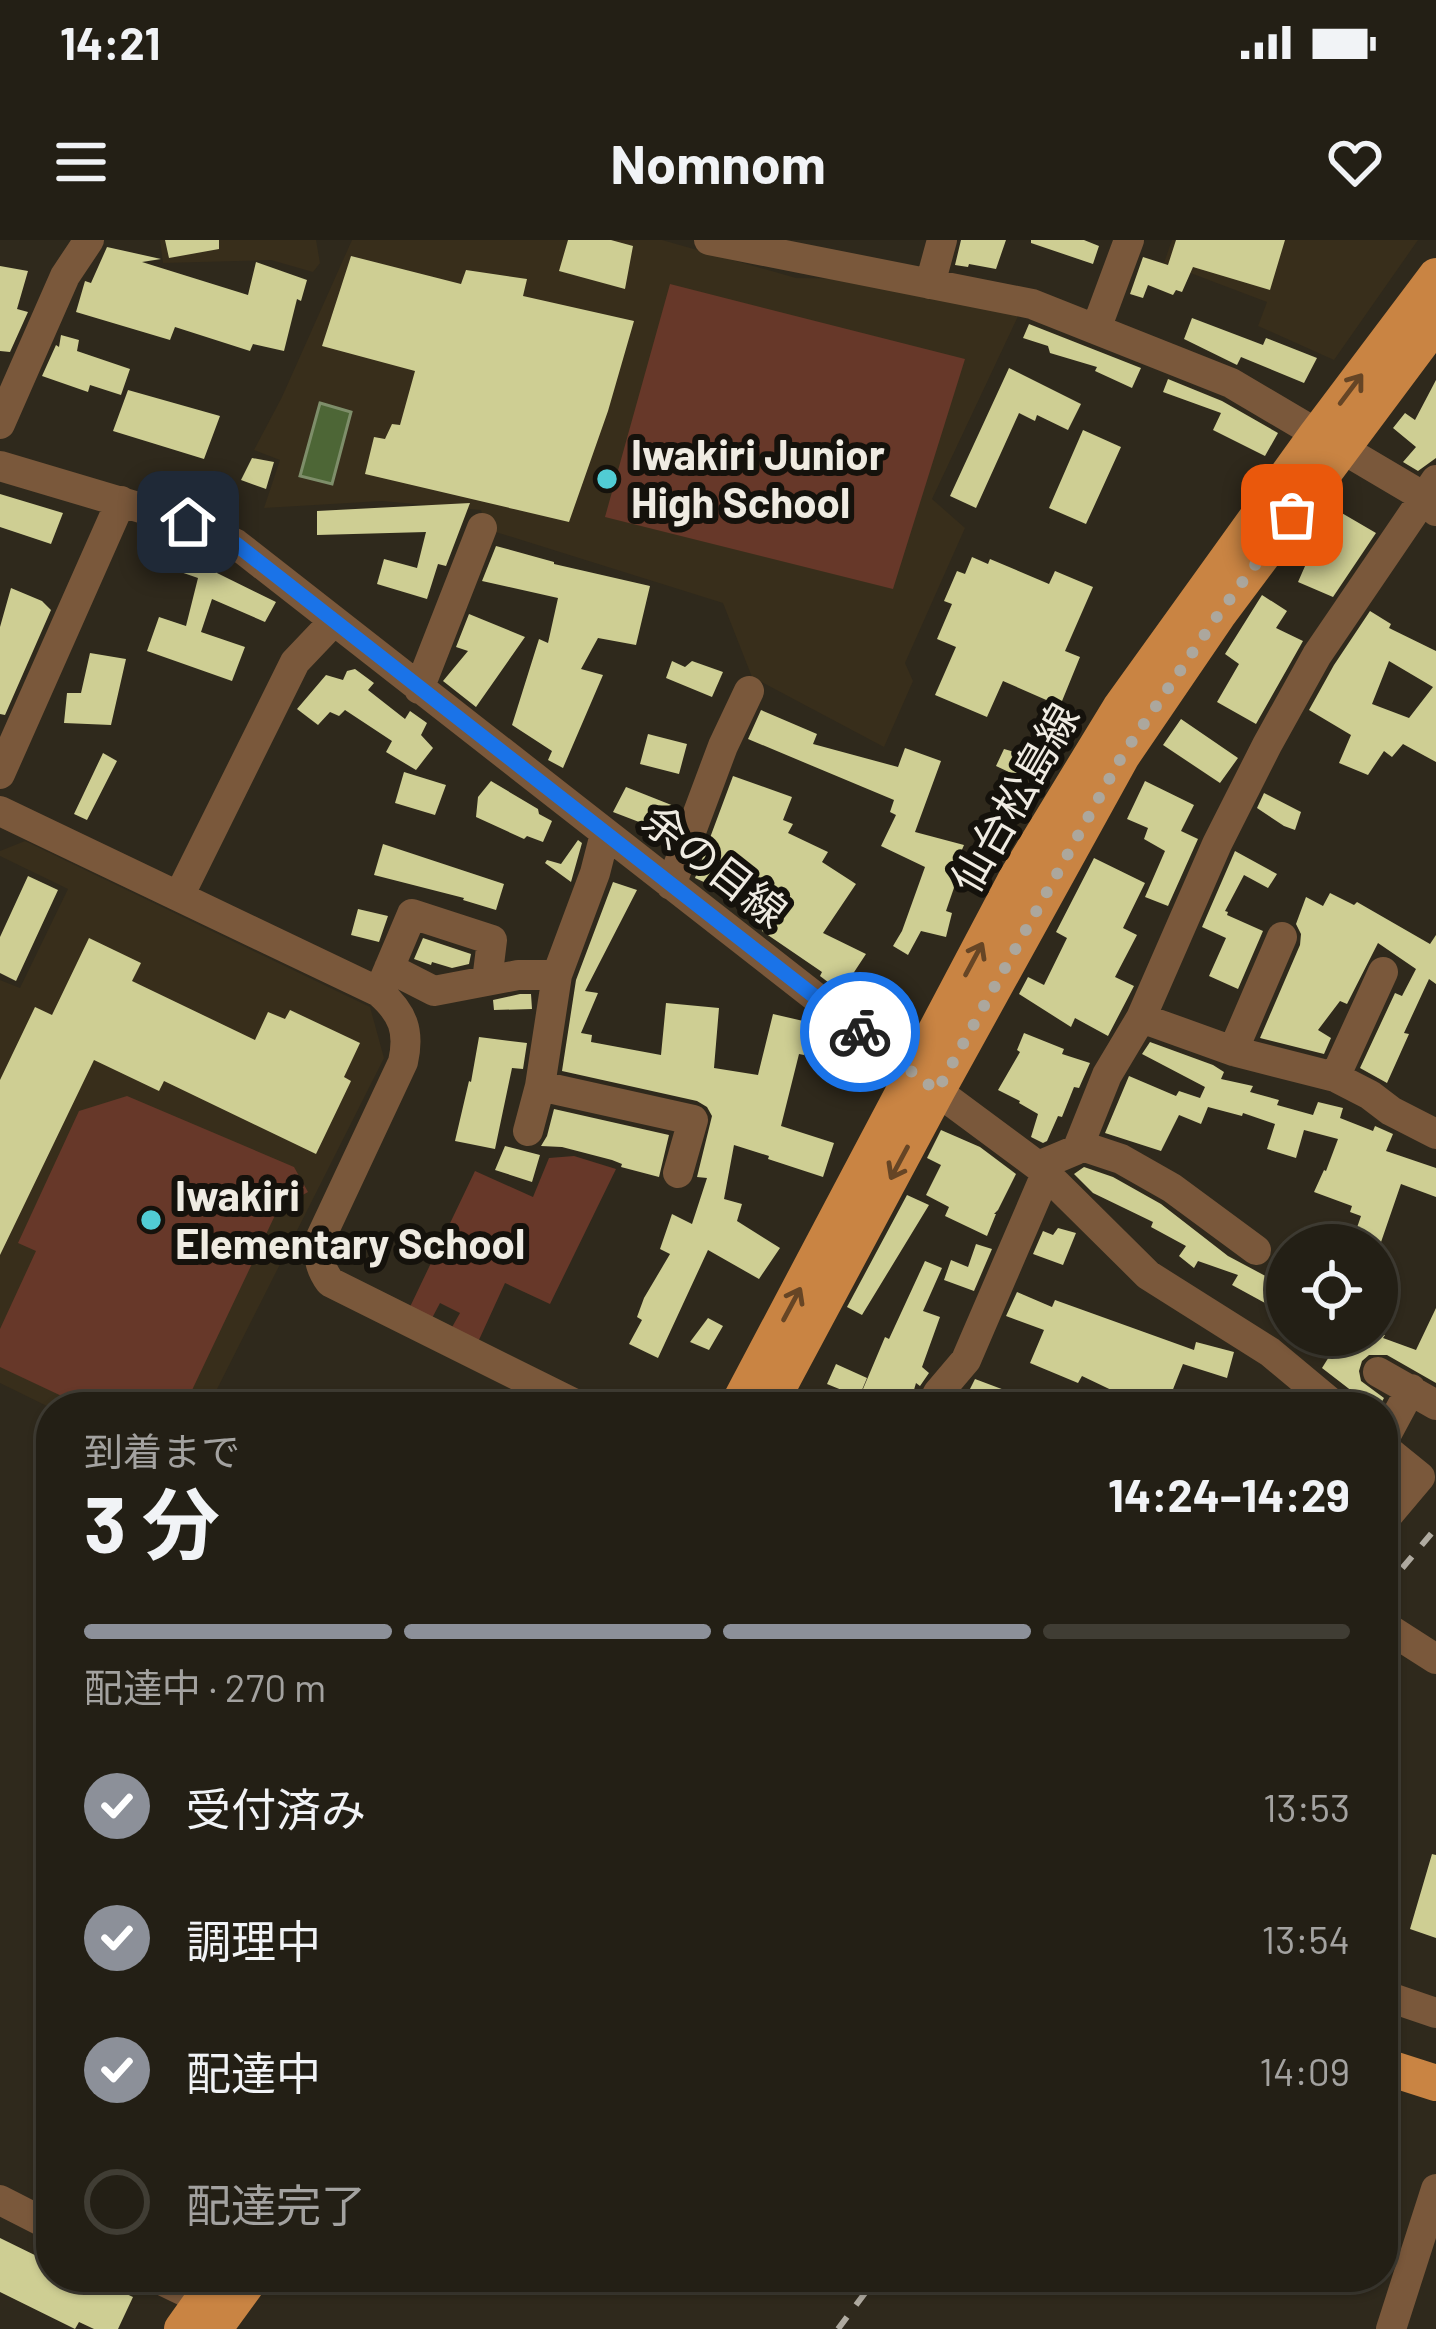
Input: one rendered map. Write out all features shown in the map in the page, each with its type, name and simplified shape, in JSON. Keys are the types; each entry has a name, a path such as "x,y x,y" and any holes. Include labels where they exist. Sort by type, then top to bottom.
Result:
{"main road":[{"name":"仙台松島線","path":"746,1392 1122,756 1436,276"},
{"name":"仙台松島線","path":"1329,441 1436,323"},
{"name":"仙台松島線","path":"775,1392 925,1083"},
{"path":"1398,2045 1436,2057"},
{"path":"1398,2071 1436,2084"}],"street":[{"path":"0,424 65,277 89,240"},
{"path":"709,240 830,251 930,284 1032,304 1231,383 1432,496 1318,655 1267,745 1217,844 1141,1018 1107,1075 1079,1145 1042,1170 966,1360 939,1392"},
{"path":"930,284 941,240"},
{"path":"1096,328 1129,240"},
{"name":"余の目線","path":"0,466 188,522 236,544 1042,1170 1148,1275 1270,1352 1318,1392"},
{"path":"0,775 122,501"},
{"path":"419,689 482,528"},
{"path":"180,894 286,679 333,622"},
{"path":"671,885 723,746 749,692"},
{"path":"0,811 384,980 434,991 518,975 557,975"},
{"path":"528,1131 557,975 605,834"},
{"path":"487,981 492,940 412,914 384,980 403,1022 404,1062 320,1237 318,1252 330,1282 551,1392"},
{"path":"1233,1051 1282,937"},
{"path":"1335,1077 1384,972"},
{"path":"1141,1018 1233,1051 1335,1077 1436,1134"},
{"path":"540,1086 693,1120 678,1173"},
{"path":"1079,1145 1121,1159 1172,1187 1256,1250"},
{"path":"1378,1372 1424,1397 1398,1438"},
{"path":"1398,1462 1420,1477 1398,1503"},
{"path":"1398,1635 1436,1659"},
{"path":"1398,2000 1436,2013"},
{"path":"1391,2329 1436,2189"},
{"path":"0,2200 36,2218"},
{"path":"180,2292 209,2309"}],"shaded area":[{"path":"160,240 316,240 320,263 313,272 271,260 163,263"},
{"name":"Iwakiri Junior High School","path":"352,240 662,240 796,278 863,279 1020,312 932,499 965,528 905,663 913,681 884,747 752,677 723,603 486,529 481,510 382,501 264,508 280,460 254,450"},
{"path":"1172,240 1418,240 1334,360 1258,326 1267,302 1164,263"},
{"path":"670,284 965,359 893,589 605,517"},
{"path":"320,403 351,412 332,484 300,476"},
{"name":"Iwakiri Elementary School","path":"25,841 370,1007 384,1058 216,1392 36,1392 36,1401 0,1383 0,980 20,988 68,889 0,856 0,851"},
{"path":"127,1096 294,1167 308,1192 278,1209 191,1392 53,1392 0,1367 0,1329 36,1251 18,1243 79,1111"},
{"path":"574,1156 616,1169 550,1304 505,1283 478,1342 451,1329 460,1313 440,1303 431,1320 409,1309 475,1171 533,1197 549,1158"}],"building":[{"path":"165,240 219,240 219,249 169,258"},
{"path":"568,240 611,240 633,246 625,289 559,271"},
{"path":"961,240 1006,240 996,269 955,265"},
{"path":"1031,240 1084,240 1099,246 1093,264"},
{"path":"1176,240 1285,240 1270,290 1193,267 1182,292 1176,290 1173,295 1148,285 1143,298 1130,294 1143,257 1168,265"},
{"path":"107,247 161,259 142,262 248,295 256,262 307,280 301,301 297,299 284,351 253,344 250,351 175,327 170,340 76,312 85,281 91,283"},
{"path":"351,256 461,284 466,270 527,279 523,296 634,321 569,522 365,474 374,437 385,439 392,424 400,425 415,371 322,346"},
{"path":"0,266 28,271 17,309 28,312 10,352 0,351"},
{"path":"1192,318 1263,345 1266,338 1317,358 1304,383 1241,357 1237,365 1184,339"},
{"path":"1029,324 1141,368 1132,388 1095,371 1097,367 1050,353 1048,346 1023,338"},
{"path":"61,335 79,340 77,351 130,369 121,395 90,385 88,392 42,376"},
{"path":"1009,368 1081,404 1068,430 1037,415 1035,421 1019,413 976,508 950,496"},
{"path":"1168,379 1222,401 1278,433 1265,456 1213,430 1221,413 1163,392"},
{"path":"1436,380 1436,458 1418,471 1403,462 1416,447 1393,428 1405,413 1415,420"},
{"path":"128,390 220,416 204,459 113,431"},
{"path":"1083,430 1121,447 1086,524 1049,508"},
{"path":"252,458 274,462 266,489 241,480"},
{"path":"0,494 63,513 51,544 0,527"},
{"path":"470,503 446,566 438,564 427,599 377,584 384,559 417,568 426,532 317,535 317,511"},
{"path":"1340,512 1376,533 1333,597 1298,582"},
{"path":"177,545 220,563 217,573 276,602 265,622 212,599 201,632 245,647 232,681 147,651 159,617 186,626 198,578 169,568"},
{"path":"496,546 650,586 636,645 598,638 581,669 603,675 563,768 548,760 552,751 512,725 539,639 548,643 558,598 482,581"},
{"path":"972,557 988,564 990,559 1049,584 1055,571 1093,587 1065,651 1080,657 1060,706 1003,681 987,717 935,695 956,647 937,639 952,604 944,601 957,571 965,574"},
{"path":"11,588 51,610 5,715 0,714 0,627"},
{"path":"1262,595 1287,611 1276,628 1303,641 1256,724 1217,702 1239,664 1225,654"},
{"path":"1370,611 1391,624 1389,628 1436,651 1436,762 1403,744 1392,757 1384,751 1368,775 1339,763 1351,735 1309,710","holes":["1389,661 1433,687 1409,718 1372,704"]},
{"path":"469,614 525,637 476,707 443,681 468,651 456,647"},
{"path":"90,653 126,659 111,725 64,723 67,693 81,693"},
{"path":"672,661 685,667 692,661 723,672 712,697 666,678"},
{"path":"355,669 374,683 368,690 405,719 410,711 427,723 421,735 433,748 416,770 386,752 392,741 345,710 339,716 330,712 318,725 297,709 326,675 343,680 347,671"},
{"path":"761,710 817,734 813,744 898,767 905,748 941,761 915,832 964,845 961,852 984,861 973,884 957,879 946,911 952,913 946,937 921,931 908,955 893,946 925,867 881,846 896,815 890,812 894,800 748,739"},
{"path":"1181,719 1238,758 1220,783 1163,745"},
{"path":"648,734 687,744 679,774 640,764"},
{"path":"1004,749 1035,758 1026,780 996,766"},
{"path":"103,753 117,761 87,820 74,814"},
{"path":"404,772 446,785 435,815 395,803"},
{"path":"733,776 792,797 783,820 793,824 788,833 828,852 822,862 856,884 823,933 866,954 841,992 820,976 822,972 762,931 782,899 753,884 744,897 719,880 715,887 695,878"},
{"path":"491,781 552,821 543,842 524,839 476,817 478,797"},
{"path":"1145,781 1194,805 1181,831 1198,839 1168,906 1145,897 1165,851 1144,839 1148,828 1127,819"},
{"path":"626,787 679,808 672,827 664,825 660,830 613,812"},
{"path":"1264,793 1301,812 1295,830 1257,808"},
{"path":"578,840 582,843 571,882 545,863 561,864"},
{"path":"383,844 504,884 496,910 374,875"},
{"path":"1235,851 1277,874 1268,888 1244,875 1225,911 1263,931 1238,989 1209,976 1226,938 1202,927"},
{"path":"1094,858 1145,883 1123,928 1137,935 1115,977 1134,986 1108,1036 1075,1018 1071,1027 1019,994 1028,977 1044,985 1067,938 1056,932"},
{"path":"28,876 58,890 16,981 0,973 0,937"},
{"path":"613,882 637,890 585,991 598,993 581,1033 592,1035 591,1042 661,1055 666,1003 719,1008 714,1068 758,1075 773,1014 812,1023 781,1126 834,1143 823,1177 734,1145 724,1199 742,1204 737,1221 780,1248 759,1279 708,1250 658,1358 629,1344 642,1320 637,1317 644,1298 670,1254 660,1249 672,1214 692,1224 707,1178 697,1177 712,1116 697,1101 562,1071 576,980"},
{"path":"1330,893 1354,905 1357,902 1430,944 1436,935 1436,984 1429,979 1387,1083 1360,1068 1395,993 1402,996 1416,969 1378,943 1347,1004 1340,1001 1318,1030 1331,1038 1324,1054 1260,1038 1300,945 1296,924 1306,897 1323,906"},
{"path":"358,909 388,916 379,942 351,935"},
{"path":"89,938 141,963 132,981 255,1040 268,1012 285,1019 290,1010 360,1043 344,1077 351,1081 316,1154 164,1081 159,1091 94,1060 0,1255 0,1080 35,1007 52,1015"},
{"path":"423,938 471,954 469,964 452,968 414,959"},
{"path":"531,994 532,1009 494,1010 493,1000"},
{"path":"1024,1033 1090,1063 1043,1143 1031,1137 1038,1114 998,1090 1020,1052"},
{"path":"479,1037 527,1043 523,1069 512,1068 495,1149 455,1141"},
{"path":"1150,1042 1213,1065 1224,1072 1221,1079 1253,1086 1250,1092 1279,1100 1277,1105 1313,1115 1318,1102 1343,1108 1340,1118 1393,1134 1386,1151 1436,1168 1436,1197 1401,1184 1387,1224 1358,1224 1361,1216 1350,1212 1352,1206 1314,1192 1338,1139 1304,1130 1296,1158 1267,1149 1275,1124 1243,1113 1208,1107 1201,1124 1179,1115 1161,1151 1105,1133 1129,1076 1176,1096 1179,1091 1200,1098 1205,1087 1142,1054"},
{"path":"554,1109 669,1135 659,1177 612,1160 541,1146"},
{"path":"941,1130 980,1147 1016,1174 987,1236 945,1216 949,1207 926,1195 941,1165 927,1158"},
{"path":"505,1146 540,1155 532,1182 495,1170"},
{"path":"1084,1167 1113,1177 1161,1204 1228,1256 1266,1276 1266,1302 1232,1285 1238,1275 1198,1261 1194,1268 1179,1256 1186,1246 1151,1227 1153,1222 1093,1193 1074,1174"},
{"path":"907,1195 929,1205 862,1315 847,1307"},
{"path":"1058,1228 1076,1233 1063,1265 1033,1254 1043,1231 1053,1235"},
{"path":"976,1244 992,1249 974,1291 944,1280 951,1260 968,1267"},
{"path":"925,1261 942,1268 923,1311 940,1317 922,1367 929,1373 920,1386 916,1383 913,1392 863,1389 885,1337 889,1339"},
{"path":"1017,1292 1052,1307 1055,1300 1194,1350 1196,1342 1234,1352 1227,1378 1183,1364 1172,1392 1116,1392 1082,1376 1078,1383 1030,1363 1044,1330 1006,1316"},
{"path":"1436,1308 1436,1383 1389,1356 1398,1356 1398,1343 1416,1350"},
{"path":"708,1318 723,1326 709,1350 690,1342"},
{"path":"1330,1356 1368,1356 1359,1371 1361,1381 1376,1392 1353,1392 1322,1368"},
{"path":"836,1364 867,1378 861,1392 827,1384"},
{"path":"975,1379 1007,1391 1007,1392 968,1392"},
{"path":"1432,1854 1436,1855 1436,1938 1410,1929"},
{"path":"0,2238 36,2256 36,2292 122,2292 133,2297 118,2329 94,2329 79,2322 75,2329 0,2292"}],"railway":[{"path":"1398,1573 1436,1528"},
{"path":"838,2329 866,2292"}],"way so far":[{"path":"860,1032 937,1091 1122,756 1292,515"}],"place":[{"name":"Iwakiri Junior High School","path":"607,479"},
{"name":"Iwakiri Elementary School","path":"151,1220"}],"route":[{"path":"188,522 236,544 860,1032"}]}
